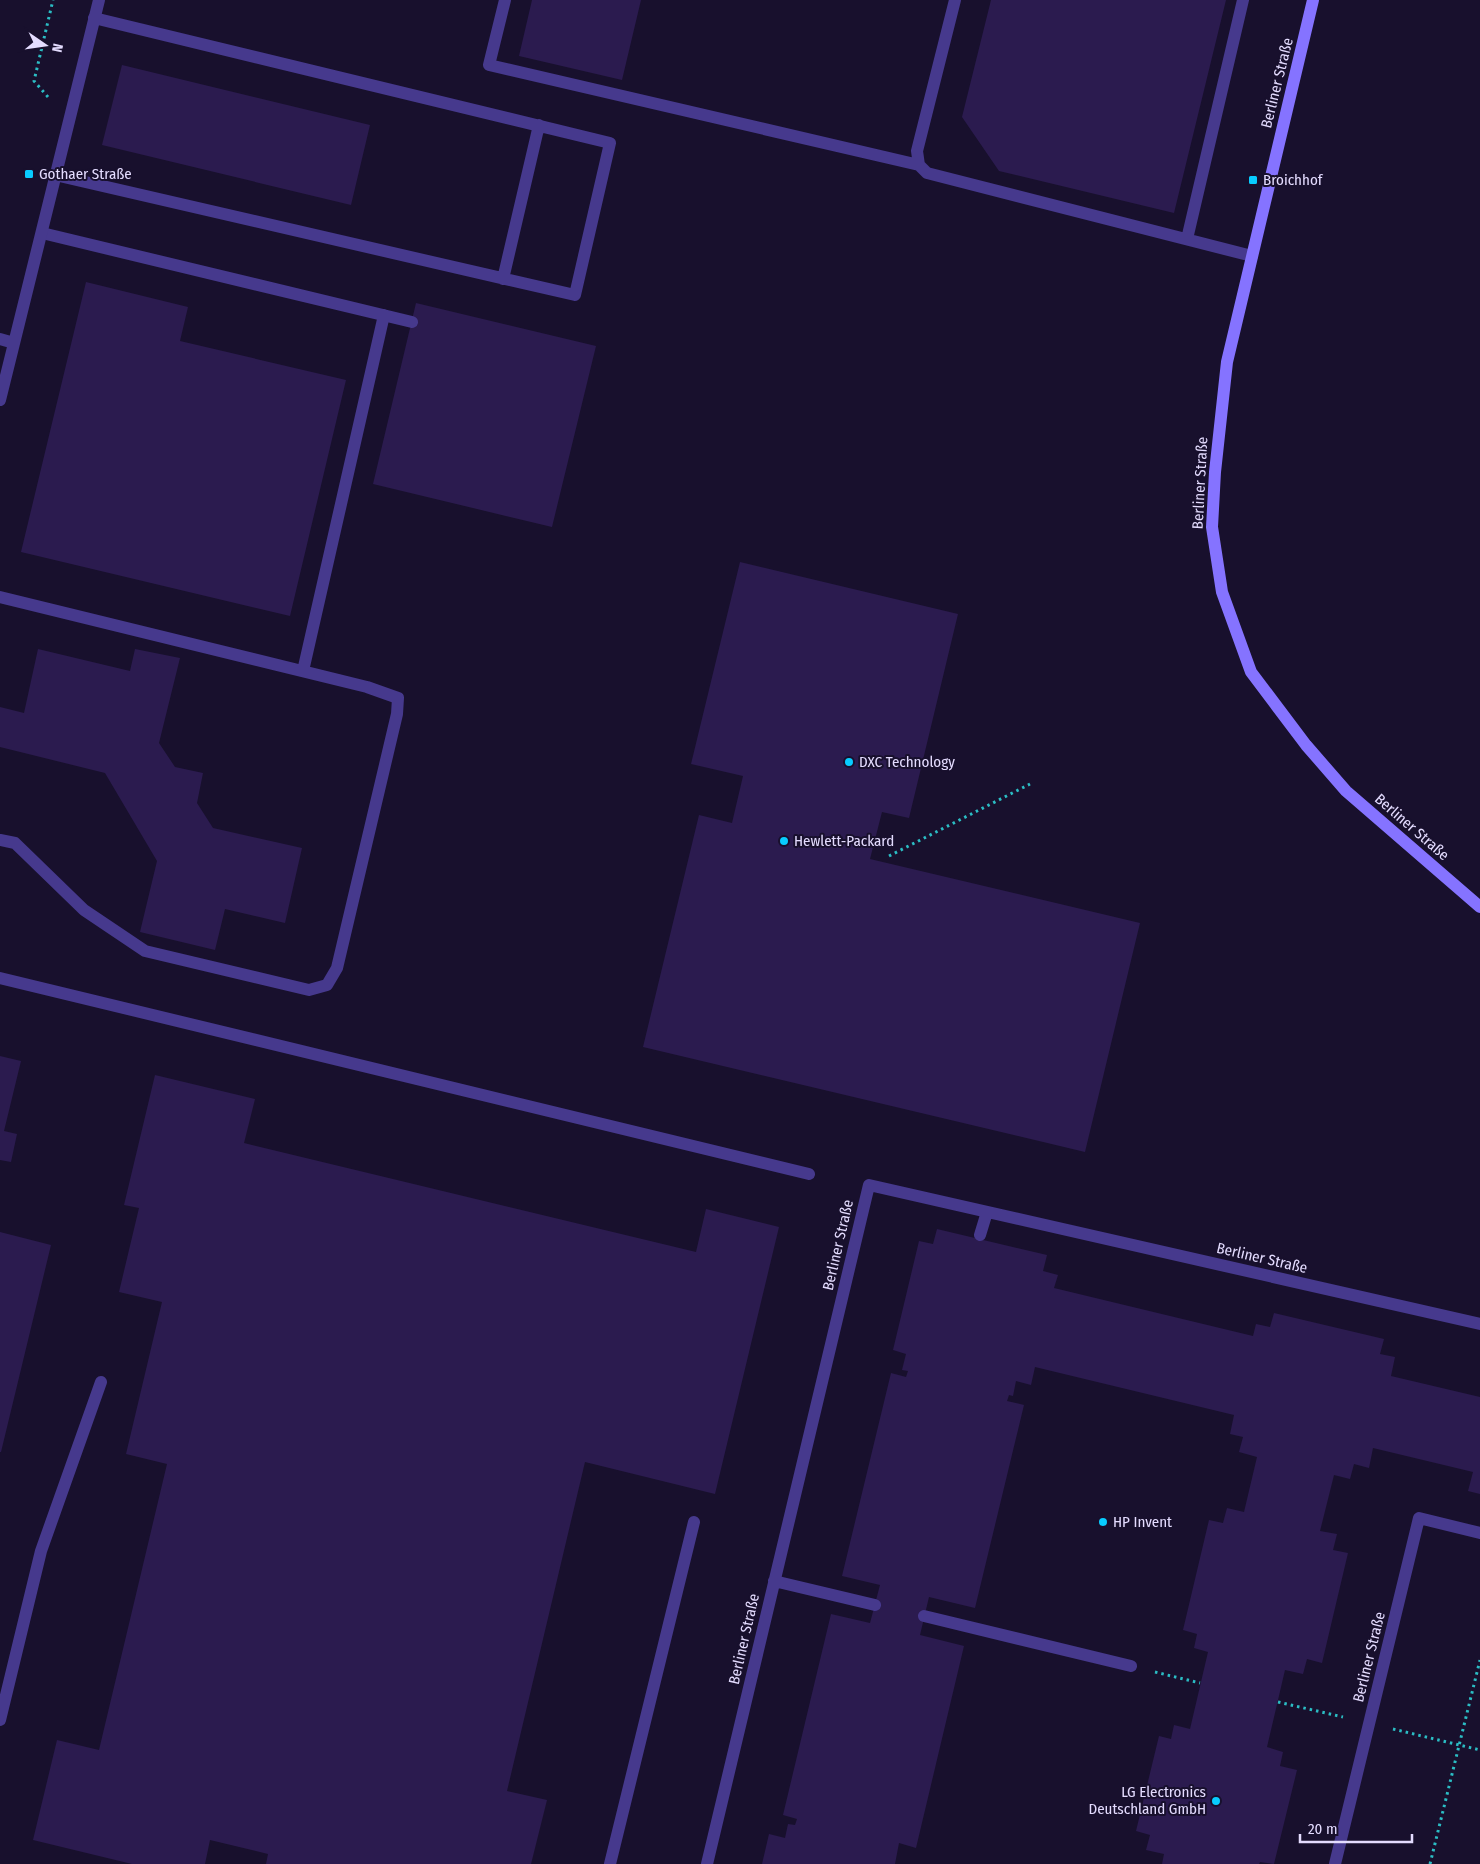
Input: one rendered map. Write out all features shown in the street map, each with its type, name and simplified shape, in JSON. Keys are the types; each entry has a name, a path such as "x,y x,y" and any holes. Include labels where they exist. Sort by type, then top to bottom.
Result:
{"street":[{"path":"0,400 99,0"},
{"path":"505,0 489,65 919,165 927,173 936,176 1252,256"},
{"path":"919,165 917,151 955,0"},
{"path":"1186,239 1243,0"},
{"name":"Berliner Straße","path":"1313,0 1227,362 1215,472 1212,527 1222,592 1251,672 1306,745 1346,791 1480,908"},
{"path":"56,175 575,295 610,143 94,18"},
{"path":"504,279 539,125"},
{"path":"42,233 412,322"},
{"path":"302,671 384,315"},
{"path":"0,339 14,343"},
{"path":"0,597 367,687 398,698 397,714 337,968 327,985 309,990 146,951 84,910 15,844 0,840"},
{"path":"0,978 809,1174"},
{"name":"Berliner Straße","path":"707,1864 869,1186 1480,1324"},
{"path":"980,1235 987,1212"},
{"path":"0,1720 41,1551 102,1382"},
{"name":"Berliner Straße","path":"1335,1864 1419,1518 1480,1533"},
{"path":"610,1864 694,1522"},
{"path":"774,1581 875,1605"},
{"path":"924,1616 1131,1666"}],"path":[{"path":"53,0 34,81 69,120"},
{"path":"888,856 1030,784"},
{"path":"1430,1864 1480,1660"},
{"path":"1131,1666 1200,1683"}],"building":[{"path":"532,0 641,0 622,80 519,56"},
{"path":"991,0 1226,0 1174,213 999,171 962,117"},
{"path":"122,65 370,125 351,205 102,145"},
{"path":"86,282 188,307 180,341 346,380 290,616 21,552"},
{"path":"416,303 596,346 552,527 373,484"},
{"name":"Hewlett-Packard","path":"740,562 958,614 909,818 882,812 870,859 1140,923 1085,1152 643,1047 699,815 732,823 743,776 691,764"},
{"path":"38,649 130,671 135,649 180,658 159,743 175,767 203,773 197,803 213,828 302,848 285,923 225,909 215,950 140,932 157,861 105,773 0,747 0,707 24,713"},
{"path":"0,1056 21,1061 4,1131 17,1134 11,1162 0,1160"},
{"path":"155,1075 255,1099 244,1143 696,1252 706,1209 779,1227 715,1494 585,1462 507,1791 547,1800 531,1864 266,1864 268,1854 210,1840 205,1864 132,1864 33,1840 57,1740 99,1750 167,1464 126,1454 162,1302 119,1292 139,1208 124,1205"},
{"path":"937,1229 1047,1255 1043,1271 1058,1275 1054,1288 1253,1336 1256,1324 1270,1327 1274,1313 1384,1339 1380,1354 1395,1357 1391,1376 1480,1397 1480,1494 1468,1491 1473,1472 1373,1448 1369,1468 1354,1464 1350,1479 1334,1475 1320,1531 1337,1534 1333,1550 1348,1553 1322,1663 1307,1659 1303,1674 1285,1670 1267,1747 1283,1752 1280,1766 1297,1770 1274,1864 1260,1862 1259,1864 1162,1864 1164,1854 1146,1850 1150,1835 1136,1831 1159,1736 1171,1739 1174,1725 1190,1729 1208,1652 1194,1648 1197,1634 1183,1630 1209,1520 1223,1523 1227,1508 1244,1512 1257,1457 1239,1452 1243,1437 1230,1434 1234,1415 1035,1367 1031,1385 1016,1381 1013,1396 1009,1395 1007,1401 1024,1405 975,1608 929,1597 920,1635 964,1646 916,1848 899,1843 895,1864 762,1864 769,1834 785,1838 788,1824 795,1825 797,1819 783,1815 831,1614 870,1623 880,1585 842,1576 891,1373 906,1377 908,1371 902,1370 906,1354 893,1350 919,1241 933,1244"},
{"path":"0,1232 51,1245 1,1452 0,1452"}],"place":[{"name":"Gothaer Straße","path":"29,174"},
{"name":"Broichhof","path":"1253,180"},
{"name":"DXC Technology","path":"849,762"},
{"name":"Hewlett-Packard","path":"784,841"},
{"name":"HP Invent","path":"1103,1522"},
{"name":"LG Electronics Deutschland GmbH","path":"1216,1801"}]}
